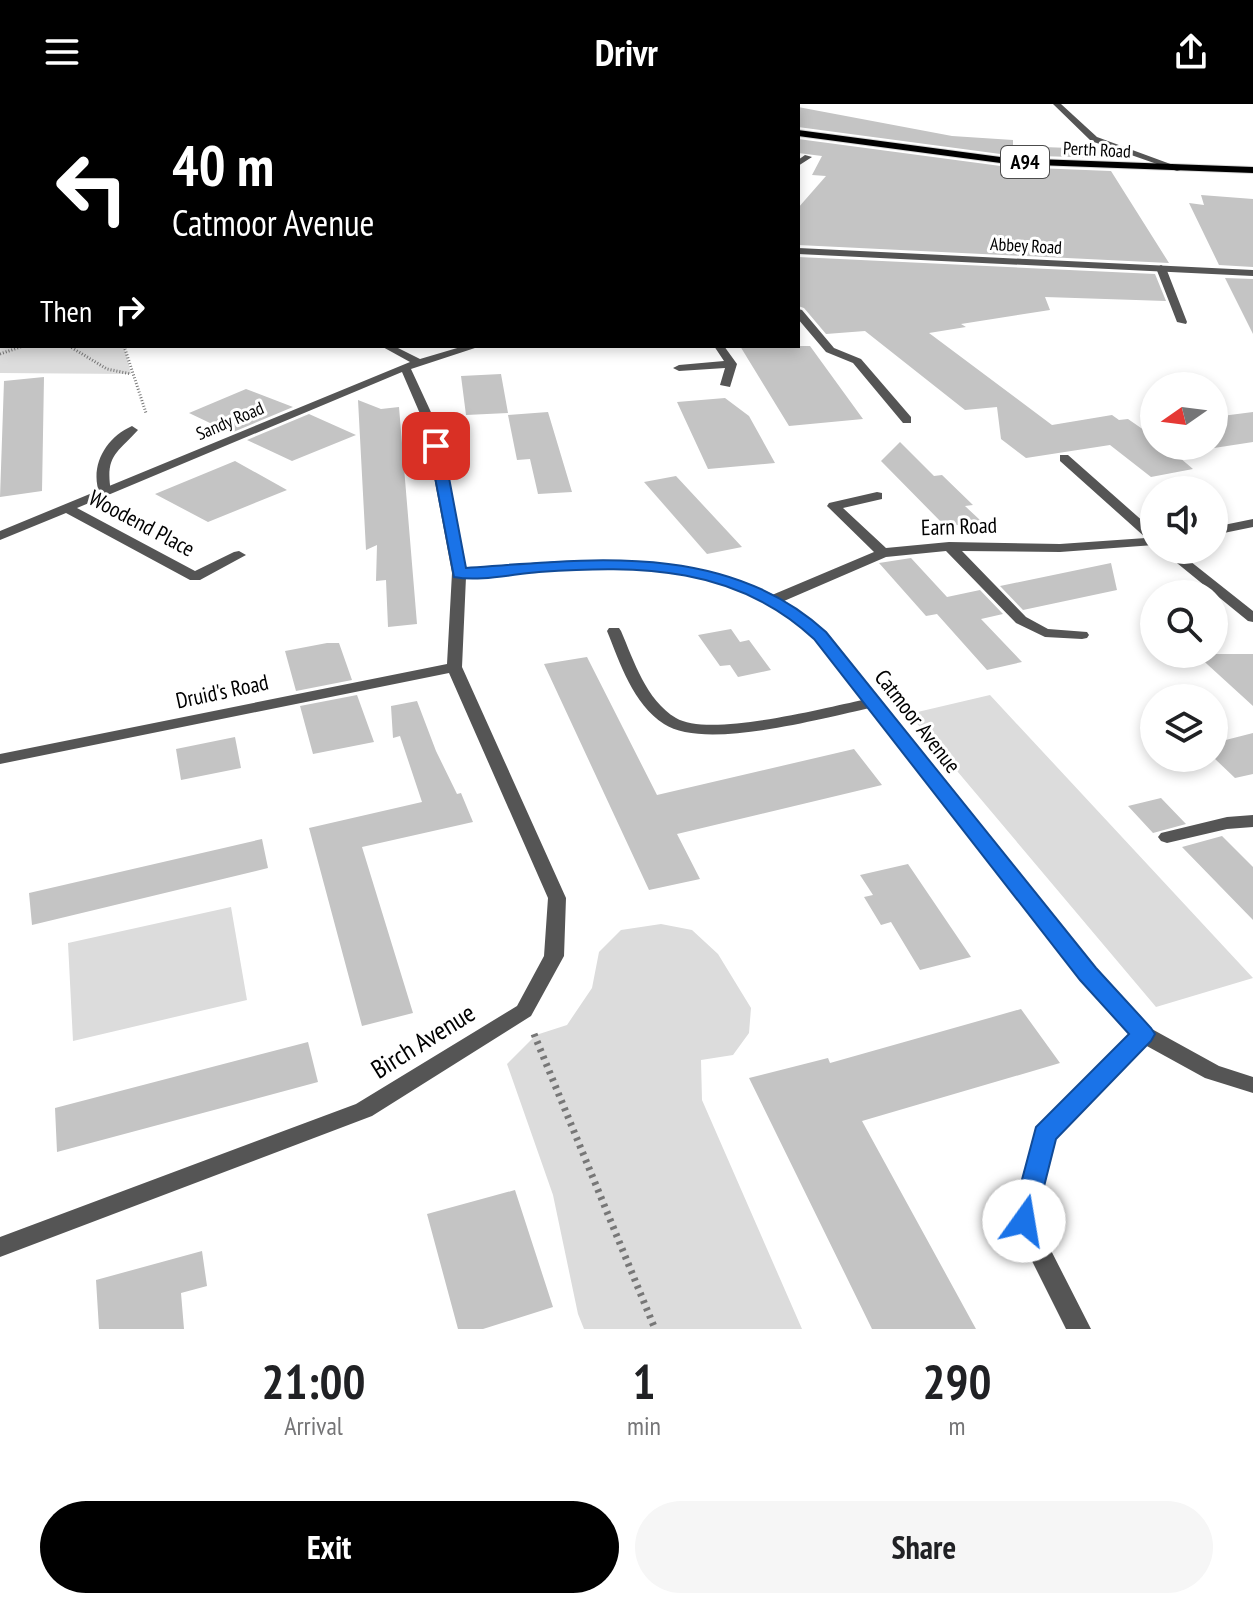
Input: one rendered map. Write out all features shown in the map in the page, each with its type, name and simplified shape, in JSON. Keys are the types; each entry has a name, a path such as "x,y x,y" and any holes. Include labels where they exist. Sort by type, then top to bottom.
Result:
{"main road":[{"name":"Perth Road","path":"800,134 826,140 1008,161 1253,170"}],"street":[{"path":"1057,104 1094,139 1180,169"},
{"path":"800,163 808,157"},
{"name":"Abbey Road","path":"800,254 1253,273"},
{"path":"1161,268 1182,322"},
{"path":"800,314 830,350 857,361 907,420"},
{"path":"390,348 420,363"},
{"name":"Sandy Road","path":"0,536 405,367 469,348"},
{"path":"720,348 731,364 726,385"},
{"path":"679,368 731,364"},
{"path":"405,367 430,423 459,573 454,667"},
{"path":"105,492 100,470 107,452 132,430"},
{"path":"1064,458 1140,527"},
{"path":"877,496 834,506 883,553"},
{"name":"Woodend Place","path":"67,508 195,577 239,555"},
{"path":"1228,528 1253,523"},
{"name":"Earn Road","path":"774,600 883,553 949,546 1060,548 1140,541"},
{"path":"949,546 1021,620 1045,633 1082,635"},
{"path":"1186,564 1253,618"},
{"name":"Catmoor Avenue","path":"459,573 555,566 672,566 728,579 774,600 820,635 1088,974 1143,1034 1212,1072 1253,1085"},
{"path":"614,631 638,686 673,723 694,729 731,729 873,703"},
{"name":"Druid's Road","path":"0,759 454,667"},
{"name":"Birch Avenue","path":"0,1247 364,1110 524,1011 554,956 557,898 454,667"},
{"path":"1167,837 1227,823 1253,821"},
{"path":"1079,1329 1024,1221 1045,1134 1143,1034"}],"path":[{"path":"72,348 107,369 131,374"},
{"path":"124,348 147,414"},
{"path":"524,1011 655,1329"}],"shaded area":[{"path":"0,348 124,348 131,374 0,373"},
{"path":"990,695 1253,978 1156,1007 909,714"},
{"path":"231,907 247,1000 73,1041 68,943"},
{"path":"661,924 692,930 718,954 751,1008 749,1033 733,1055 701,1060 702,1100 802,1329 584,1329 578,1314 553,1195 507,1064 536,1035 567,1025 592,988 599,952 621,930"}],"building":[{"path":"800,107 952,136 1013,140 1013,146 1097,149 1103,158 1008,155 800,127"},
{"path":"800,139 1008,167 1111,171 1169,263 800,245 800,206 826,176 812,175 822,156 800,153"},
{"path":"1201,195 1253,199 1253,267 1219,265 1189,203 1204,205"},
{"path":"800,257 1155,274 1166,301 1045,297 1050,310 961,324 966,327 929,333 1052,425 1112,415 1119,420 1128,419 1140,427 1140,460 1182,460 1193,469 1150,476 1110,445 1026,458 1001,439 997,407 965,410 865,331 826,334 800,307"},
{"path":"1225,278 1253,279 1253,334"},
{"path":"810,346 863,419 789,426 741,348"},
{"path":"501,374 508,413 466,415 461,376"},
{"path":"44,377 42,491 0,497 4,381"},
{"path":"246,389 293,407 231,433 189,413"},
{"path":"725,398 749,416 775,463 708,469 677,402"},
{"path":"358,400 381,409 399,407 417,624 388,627 386,580 376,581 377,545 366,550"},
{"path":"548,412 572,492 538,494 530,459 517,460 508,415"},
{"path":"1253,412 1253,442 1228,446 1228,415"},
{"path":"309,414 356,435 292,461 247,440"},
{"path":"900,442 934,476 942,475 973,505 965,506 981,521 946,527 881,461"},
{"path":"235,461 287,490 208,522 155,494"},
{"path":"676,476 742,547 707,554 644,482"},
{"path":"911,558 947,597 980,590 1003,614 981,619 1022,662 987,670 937,614 926,616 879,563"},
{"path":"1111,563 1117,590 1023,610 1000,586"},
{"path":"731,629 740,642 749,640 771,670 738,677 730,665 720,666 698,635"},
{"path":"339,643 352,680 296,691 285,651"},
{"path":"1228,654 1253,654 1253,706 1211,668 1228,668"},
{"path":"587,657 657,795 854,749 882,785 677,834 700,879 649,890 544,664"},
{"path":"357,695 374,742 313,754 300,706"},
{"path":"417,701 436,751 457,794 461,793 473,822 362,847 413,1013 362,1026 309,828 422,802 400,736 393,738 391,706"},
{"path":"1253,733 1253,774 1235,778 1228,771 1228,739"},
{"path":"235,737 241,768 181,780 176,749"},
{"path":"1161,798 1186,824 1153,833 1128,806"},
{"path":"1222,836 1253,867 1253,920 1182,847"},
{"path":"262,839 268,868 32,925 29,893"},
{"path":"908,864 971,957 920,970 891,922 881,925 864,897 873,895 860,875"},
{"path":"1021,1009 1060,1063 862,1121 976,1329 872,1329 749,1078 828,1058 830,1063"},
{"path":"308,1042 318,1082 57,1152 55,1108"},
{"path":"515,1190 553,1307 483,1329 458,1329 427,1214"},
{"path":"202,1251 207,1286 181,1293 184,1329 99,1329 96,1280"}],"route":[{"path":"436,446 459,573 555,566 672,566 752,588 800,617 820,635 1088,974 1143,1034 1045,1134 1024,1221"}]}
